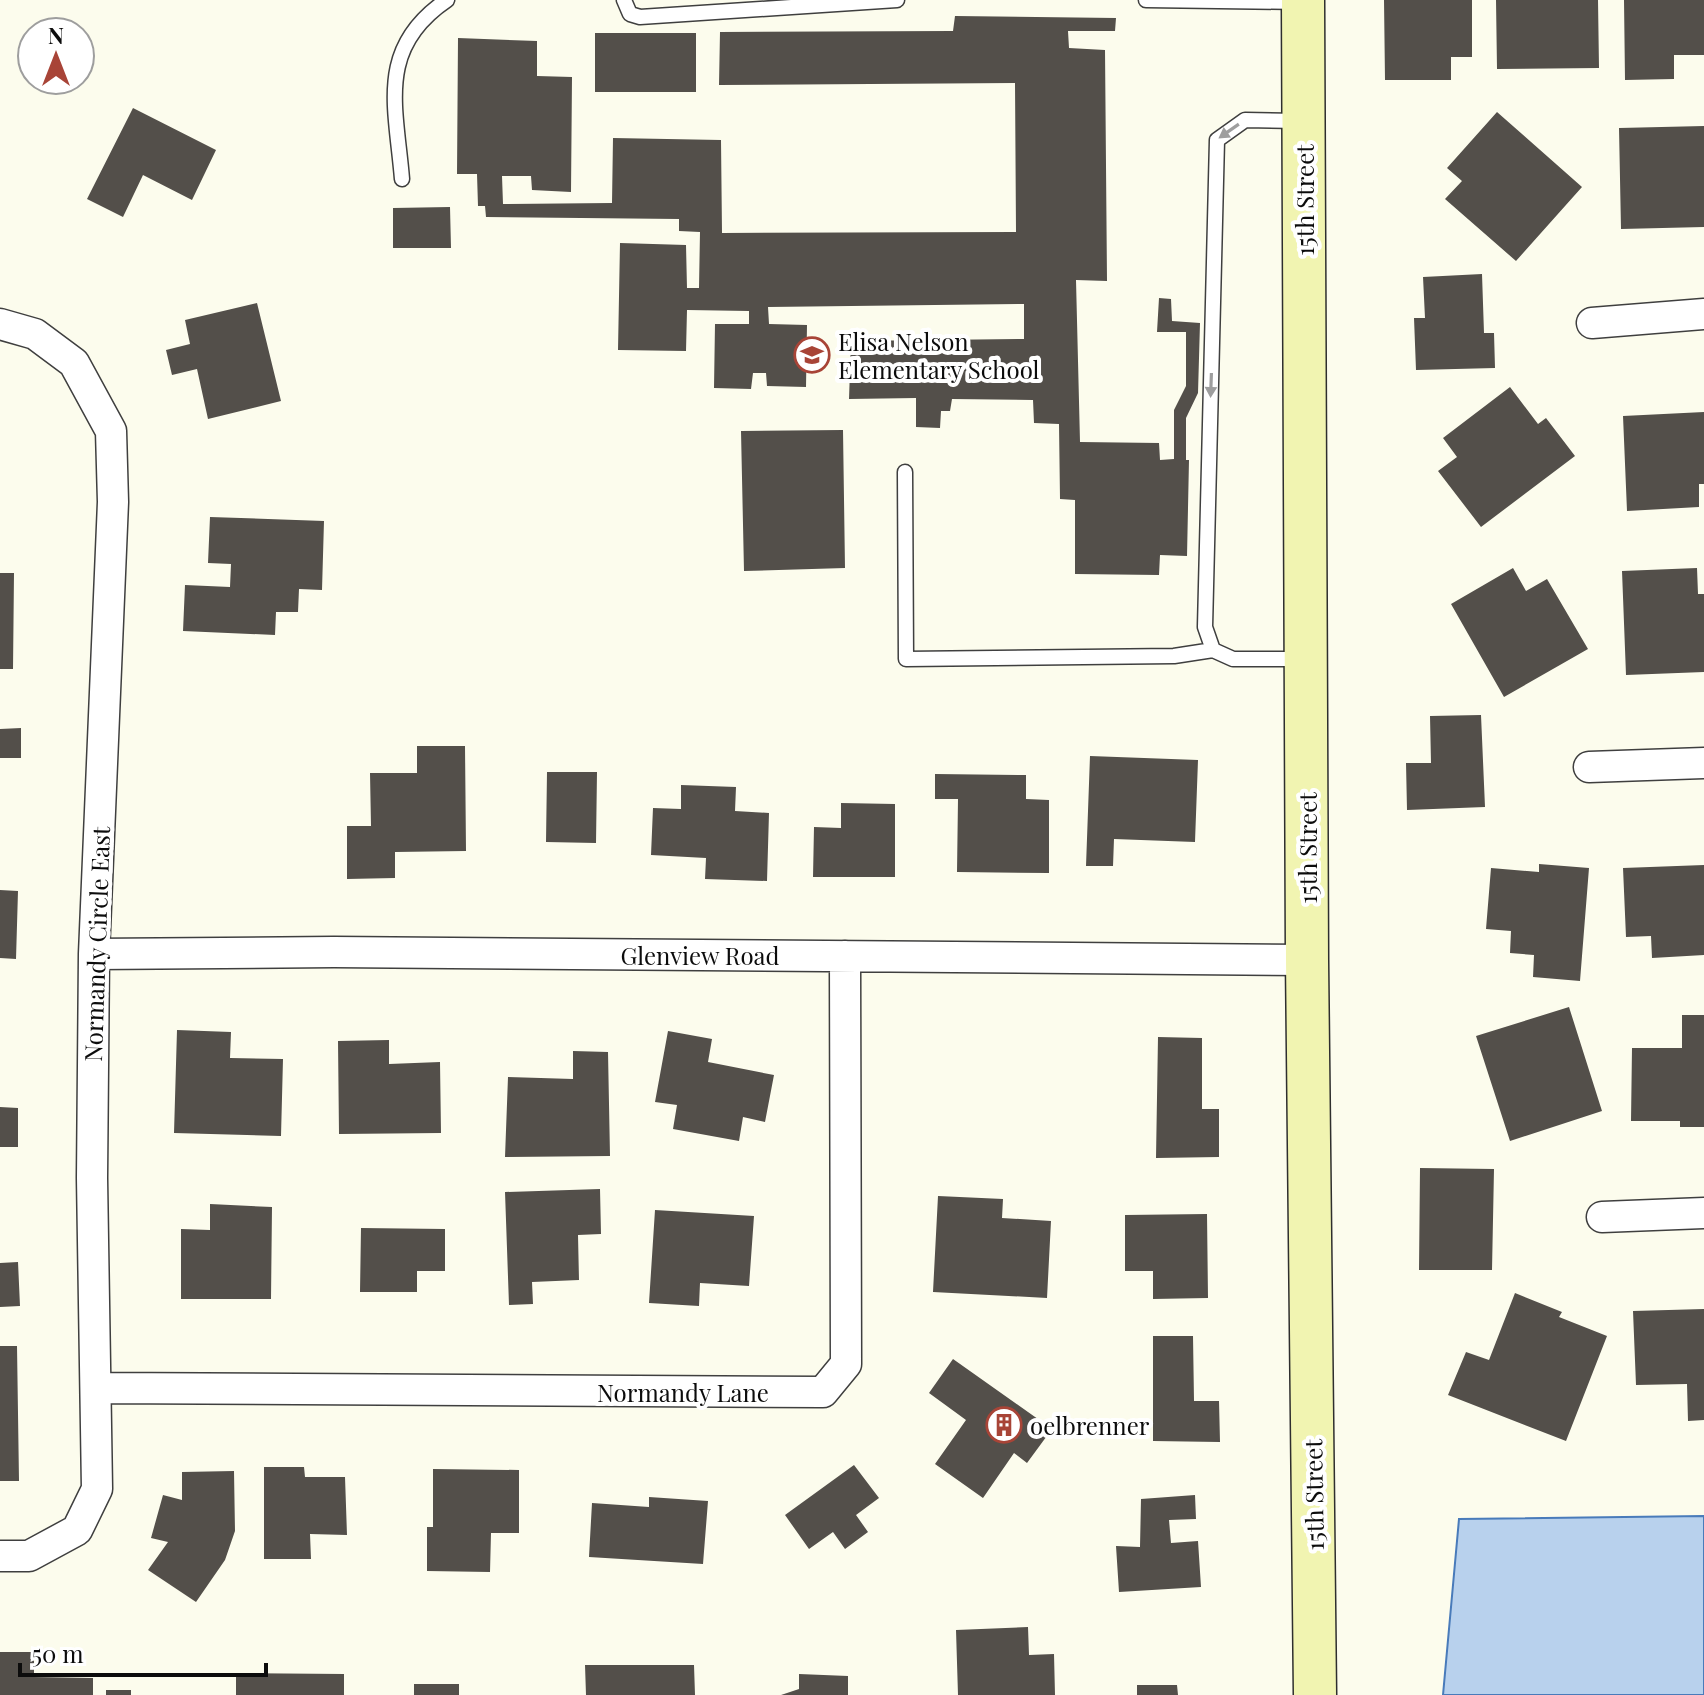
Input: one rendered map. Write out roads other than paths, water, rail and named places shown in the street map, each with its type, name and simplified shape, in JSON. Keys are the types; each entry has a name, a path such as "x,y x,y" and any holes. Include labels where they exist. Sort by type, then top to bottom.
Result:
{"street":[{"name":"15th Street","path":"1303,1 1307,960 1315,1695"},
{"path":"1592,323 1704,314"},
{"name":"Normandy Circle East","path":"0,324 35,334 74,363 111,431 113,502 94,954 92,1178 98,1388 97,1489 77,1530 29,1556 0,1556"},
{"path":"1589,767 1704,763"},
{"name":"Glenview Road","path":"94,954 1307,960"},
{"name":"Normandy Lane","path":"98,1388 823,1392 846,1364 845,956"},
{"path":"1602,1217 1704,1213"}],"lane":[{"path":"402,179 396,65 418,25 447,0"},
{"path":"624,0 625,9 640,17 897,0"},
{"path":"1146,0 1303,1"},
{"path":"1213,650 1205,627 1217,140 1245,120 1304,122"},
{"path":"905,472 906,659 1174,656 1213,650 1233,659 1307,659"}],"water":[{"path":"1704,1516 1704,1695 1443,1695 1459,1519"}],"place":[{"name":"Elisa Nelson Elementary School","path":"812,355"},
{"name":"oelbrenner","path":"1004,1425"}]}
